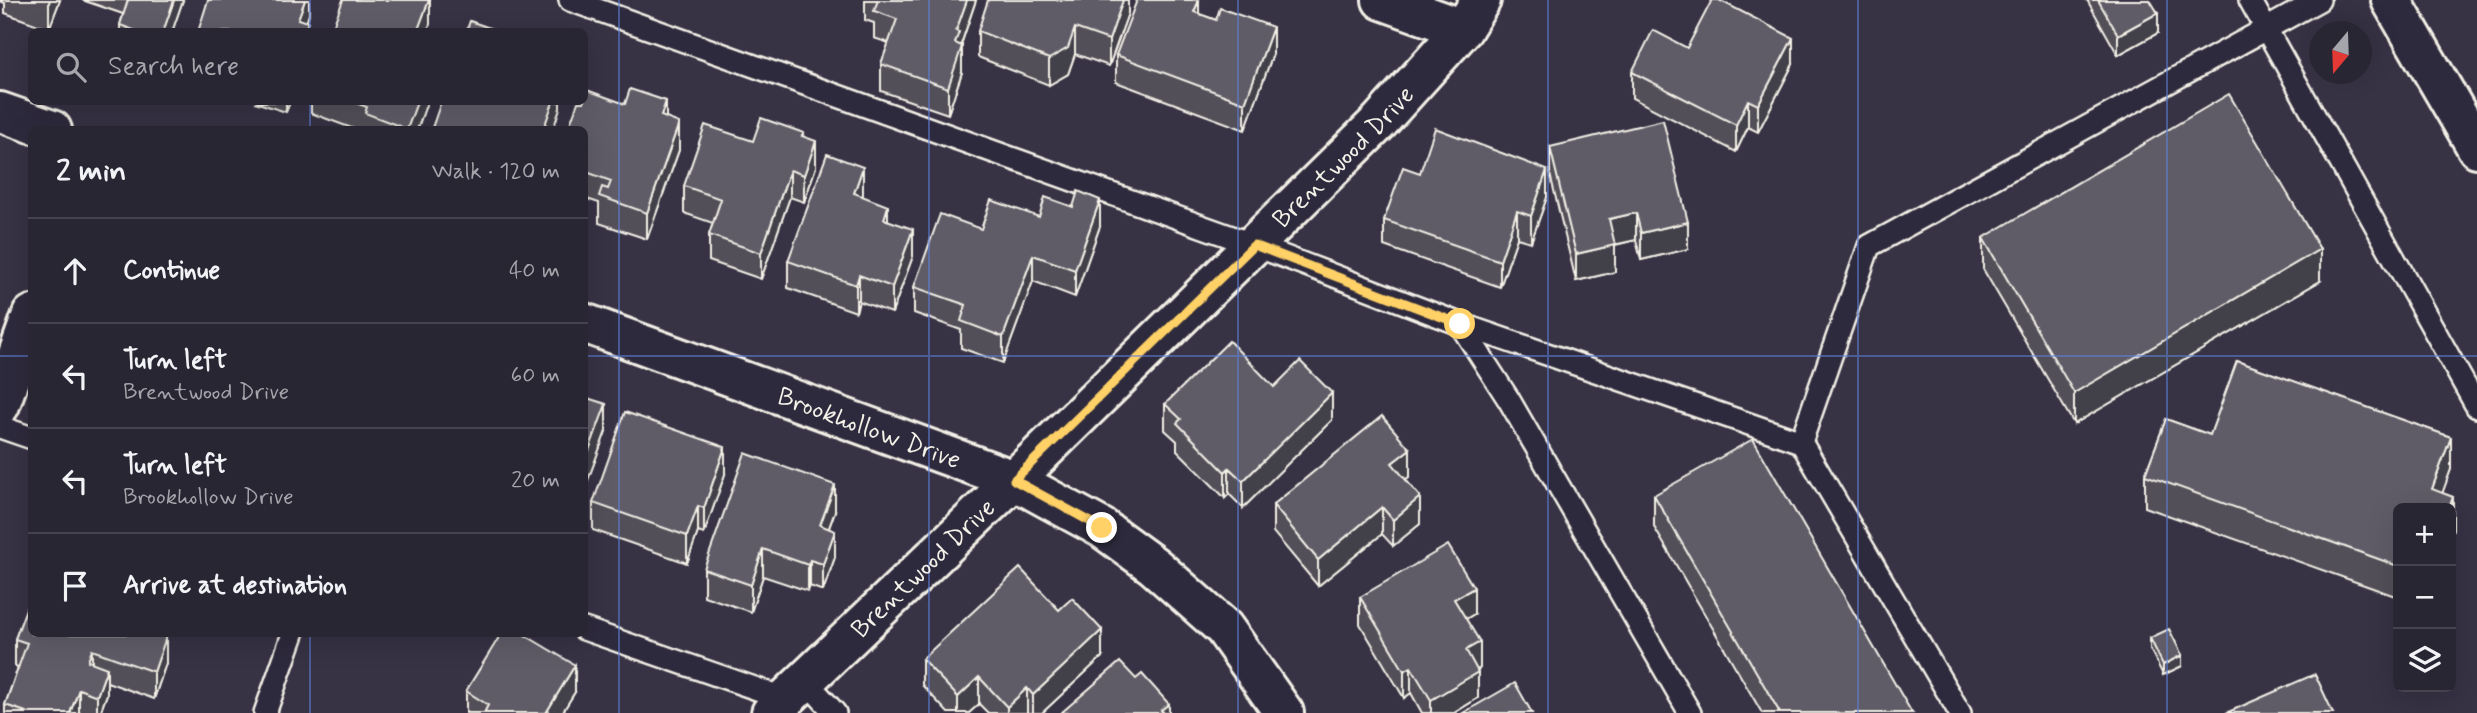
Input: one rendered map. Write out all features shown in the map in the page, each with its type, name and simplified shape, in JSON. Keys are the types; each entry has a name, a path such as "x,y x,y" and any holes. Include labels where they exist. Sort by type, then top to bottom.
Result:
{"street":[{"path":"1382,0 1472,14"},
{"path":"2392,0 2477,148"},
{"name":"Brentwood Drive","path":"787,697 1014,480 1380,121 1472,14"},
{"path":"0,111 41,126"},
{"name":"Brookhollow Drive","path":"588,324 1014,480 1102,528 1154,566 1224,628 1284,713"},
{"path":"0,405 28,326"}],"lane":[{"path":"570,0 1254,245 1460,324 1801,442 1960,713"},
{"path":"2250,0 2477,407"},
{"path":"1801,442 1869,246 2319,0"},
{"path":"1460,324 1509,400 1690,713"},
{"path":"0,427 28,437"},
{"path":"588,630 835,713"},
{"path":"265,713 292,637"}],"building":[{"path":"128,0 174,0 164,28 128,28 120,25"},
{"path":"208,0 305,0 298,19 308,22 306,28 199,28"},
{"path":"343,0 429,0 418,28 332,28"},
{"path":"878,0 967,0 956,31 959,32 955,43 962,46 948,88 881,64 897,19 874,11"},
{"path":"988,0 1123,0 1109,40 1075,28 1068,48 1049,59 978,31"},
{"path":"1137,0 1199,0 1194,12 1216,20 1220,8 1273,27 1245,103 1116,55"},
{"path":"1712,0 1719,0 1793,38 1758,105 1748,100 1736,125 1632,72 1653,30 1687,48"},
{"path":"2098,0 2150,0 2158,13 2118,35"},
{"path":"470,21 490,28 467,28"},
{"path":"630,89 666,101 661,116 679,123 647,213 599,196 602,187 608,189 611,181 588,172 588,126 569,126 577,105 588,105 588,90 625,104"},
{"path":"2229,94 2320,249 2074,393 1983,238"},
{"path":"361,105 416,105 408,126 399,126 365,113 367,107"},
{"path":"440,105 552,105 544,126 433,126"},
{"path":"761,118 804,133 802,136 816,141 804,175 790,170 761,253 709,235 721,199 684,186 705,125 753,141"},
{"path":"1663,120 1688,222 1641,233 1636,213 1609,219 1615,245 1576,254 1550,147"},
{"path":"1435,128 1547,170 1531,216 1517,211 1500,261 1384,220 1403,167 1420,173"},
{"path":"827,154 863,167 854,193 888,206 884,219 913,229 892,287 859,275 856,285 788,261"},
{"path":"1078,191 1100,200 1075,270 1033,255 1003,337 961,321 966,305 914,287 940,214 981,229 991,200 1039,217 1045,197 1073,207"},
{"path":"1229,341 1274,387 1300,361 1332,393 1243,481 1229,468 1225,472 1177,423 1181,419 1165,404"},
{"path":"2237,361 2451,437 2432,489 2453,497 2451,503 2393,503 2393,564 2145,475 2166,419 2210,435"},
{"path":"588,398 606,404 588,453"},
{"path":"625,412 725,447 704,508 698,506 687,536 593,503"},
{"path":"1382,416 1410,449 1392,463 1420,497 1393,520 1382,507 1318,560 1273,505"},
{"path":"1753,439 1912,713 1780,713 1654,495"},
{"path":"745,453 835,485 820,525 835,531 823,564 810,560 808,565 763,549 751,585 704,569"},
{"path":"1448,545 1474,588 1454,599 1480,642 1466,650 1478,672 1431,700 1411,667 1404,671 1360,597"},
{"path":"1020,568 1059,610 1072,598 1102,630 1033,695 1027,688 1007,707 979,677 958,697 922,659"},
{"path":"28,604 28,637 166,637 154,672 92,650 88,661 107,668 97,696 79,689 70,713 29,713 5,705 27,643 15,639"},
{"path":"2169,629 2182,655 2163,665 2150,638"},
{"path":"499,637 528,637 575,665 546,713 484,713 488,705 466,691"},
{"path":"1120,662 1136,679 1142,674 1169,704 1161,710 1164,713 1061,713"},
{"path":"2315,674 2333,713 2226,713"},
{"path":"1515,683 1532,713 1463,713"}],"route":[{"path":"1102,528 1014,480 1254,245 1460,324"}]}
